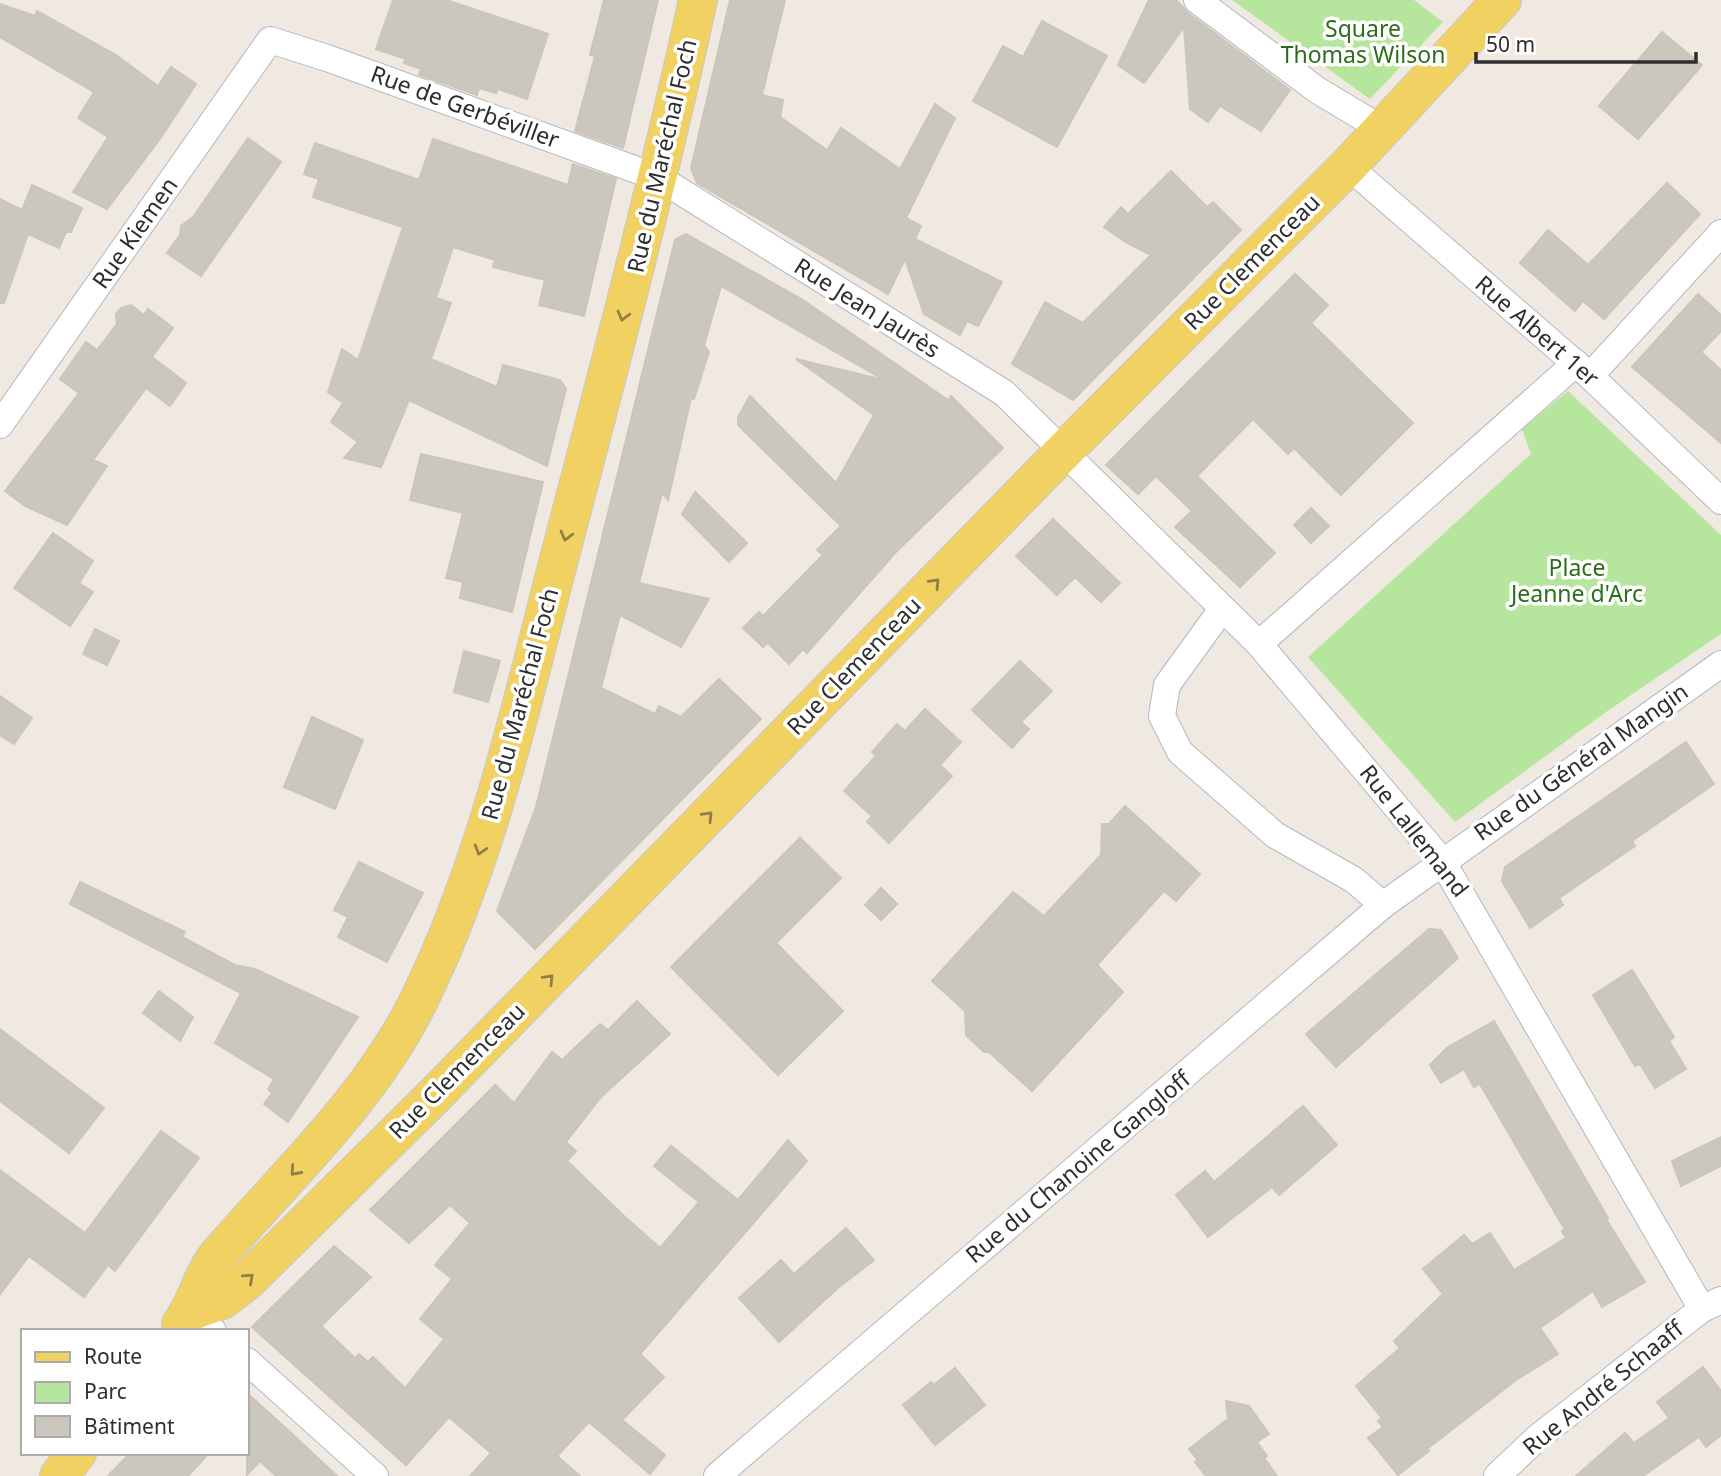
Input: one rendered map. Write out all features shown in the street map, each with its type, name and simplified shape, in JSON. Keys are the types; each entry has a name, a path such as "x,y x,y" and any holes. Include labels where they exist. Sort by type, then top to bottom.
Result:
{"main road":[{"name":"Rue du Maréchal Foch","path":"193,1324 215,1259 329,1134 393,1050 421,998 470,883 509,754 659,178 698,0"},
{"name":"Rue Clemenceau","path":"193,1324 247,1280 424,1106 1064,451 1348,166 1502,0"},
{"path":"374,1074 385,1093 412,1106 424,1106"},
{"path":"329,1134 342,1151 364,1164"},
{"path":"59,1476 75,1455"}],"street":[{"path":"1197,0 1317,90 1382,129"},
{"name":"Rue de Gerbéviller","path":"270,40 659,178"},
{"name":"Rue Kiemen","path":"0,425 270,40"},
{"name":"Rue Albert 1er","path":"1348,166 1583,370 1721,501"},
{"name":"Rue Jean Jaurès","path":"659,178 1004,393 1064,451"},
{"path":"1259,644 1583,370 1721,233"},
{"name":"Rue Lallemand","path":"1064,451 1259,644 1442,861 1714,1309"},
{"path":"1222,609 1167,685 1163,716 1180,752 1275,835 1354,880 1383,905"},
{"name":"Rue du Général Mangin","path":"1442,861 1721,664"},
{"name":"Rue du Chanoine Gangloff","path":"717,1476 1383,905 1442,861"},
{"name":"Rue André Schaaff","path":"1497,1476 1537,1438 1714,1309"},
{"path":"248,1362 375,1476"}],"green space":[{"name":"Square Thomas Wilson","path":"1232,0 1414,0 1443,22 1370,99"},
{"name":"Place Jeanne d'Arc","path":"1568,391 1721,535 1721,634 1606,712 1455,822 1308,657 1531,454 1522,429"}],"building":[{"path":"393,0 446,0 548,34 527,99 498,89 496,93 479,88 477,95 419,75 421,69 404,63 406,59 376,49"},
{"path":"604,0 658,0 623,148 575,131 595,56 590,55"},
{"path":"730,0 785,0 762,95 783,100 780,117 827,150 841,128 900,169 935,104 955,118 906,218 921,226 915,239 1002,282 978,326 967,321 960,335 924,314 905,259 888,294 697,183 691,168"},
{"path":"1149,0 1176,0 1188,13 1290,90 1261,131 1220,106 1208,122 1190,109 1184,27 1144,83 1118,65"},
{"path":"0,4 35,16 37,11 116,55 158,86 171,67 196,84 160,139 107,209 73,192 108,137 78,118 94,92 0,37"},
{"path":"1042,21 1107,56 1057,147 973,101 1003,46 1023,57"},
{"path":"1662,32 1702,65 1638,139 1599,106"},
{"path":"248,138 281,162 201,276 167,253 180,235 181,226 193,217"},
{"path":"433,139 568,185 573,164 616,179 584,316 539,305 545,280 493,267 495,260 453,247 436,298 451,303 431,359 497,387 503,365 560,380 566,389 547,466 409,400 381,467 344,458 358,442 331,422 343,403 328,392 342,349 358,360 403,227 313,197 319,179 304,174 315,143 419,180"},
{"path":"1171,171 1207,207 1213,202 1241,230 1073,400 1012,364 1045,302 1083,323 1151,255 1104,227 1121,207 1128,214"},
{"path":"1667,183 1700,214 1604,319 1583,301 1575,311 1520,263 1548,230 1588,265"},
{"path":"32,185 82,208 71,232 66,232 59,248 28,234 4,303 0,303 0,199 22,210"},
{"path":"686,234 803,300 948,400 951,396 1003,448 896,552 807,653 803,649 789,664 768,643 763,647 743,628 759,612 763,616 823,555 817,550 841,526 738,425 738,417 750,396 836,483 874,415 796,359 884,380 721,286 704,346 709,352 694,399 691,398 668,500 662,493 639,583 709,599 681,647 620,615 601,688 655,714 659,706 681,717 719,679 761,719 535,949 497,911 536,807 675,240"},
{"path":"1295,274 1328,305 1311,323 1413,423 1341,495 1294,448 1288,454 1253,419 1197,476 1275,553 1240,587 1175,527 1192,511 1156,476 1138,494 1106,465"},
{"path":"1698,294 1721,315 1721,331 1701,352 1721,370 1721,443 1632,367"},
{"path":"131,305 144,315 148,309 173,328 152,357 186,383 170,406 146,388 93,460 107,466 67,525 25,506 5,491 79,393 60,379 86,342 97,350 117,324 116,314 121,308"},
{"path":"421,454 543,482 512,612 460,598 463,582 446,578 463,513 410,500"},
{"path":"695,492 747,543 729,562 682,514"},
{"path":"1311,508 1329,526 1311,543 1294,525"},
{"path":"1053,519 1120,583 1101,602 1075,577 1057,595 1016,556"},
{"path":"53,533 93,561 79,583 93,592 70,626 14,588"},
{"path":"95,629 119,641 107,665 83,654"},
{"path":"464,651 500,661 488,702 454,692"},
{"path":"1020,661 1052,691 1021,722 1029,729 1012,748 972,710"},
{"path":"0,696 32,718 14,744 0,735"},
{"path":"925,709 961,742 940,765 952,776 889,843 867,822 872,816 844,791 876,756 872,752 897,724 905,731"},
{"path":"312,717 363,740 335,809 284,787"},
{"path":"1686,742 1714,784 1632,841 1635,846 1559,898 1563,905 1530,928 1502,881 1505,867"},
{"path":"1125,806 1200,874 1176,901 1164,891 1097,965 1123,992 1032,1091 966,1035 965,1011 932,981 1013,892 1044,916 1101,855 1102,824 1109,824"},
{"path":"800,838 841,878 776,943 843,1011 778,1075 671,967"},
{"path":"359,862 423,893 387,962 338,937 348,917 334,910"},
{"path":"80,882 185,932 182,937 235,965 255,969 358,1017 288,1122 264,1104 272,1093 268,1089 274,1079 215,1043 241,993 70,904"},
{"path":"881,888 897,904 881,920 865,905"},
{"path":"1429,929 1441,930 1458,958 1336,1067 1306,1034"},
{"path":"1632,970 1674,1037 1669,1041 1686,1069 1655,1088 1640,1064 1635,1066 1593,995"},
{"path":"159,991 193,1017 180,1041 143,1013"},
{"path":"637,1001 670,1034 601,1097 566,1142 576,1151 567,1161 624,1216 660,1248 699,1202 654,1166 671,1146 738,1200 788,1140 807,1161 640,1354 664,1377 622,1420 665,1455 650,1474 589,1422 557,1456 580,1476 470,1476 491,1453 449,1417 406,1465 252,1327 334,1246 371,1277 321,1326 355,1358 359,1354 368,1362 373,1357 405,1388 444,1339 420,1319 452,1279 435,1265 470,1223 450,1205 409,1243 370,1210 495,1085 514,1103 552,1052 562,1060 600,1024 608,1030"},
{"path":"1494,1021 1608,1218 1606,1219 1645,1282 1602,1307 1593,1291 1540,1328 1558,1354 1516,1380 1398,1475 1368,1438 1383,1427 1378,1421 1382,1418 1356,1386 1400,1348 1394,1341 1443,1294 1423,1269 1464,1235 1472,1244 1490,1233 1514,1270 1566,1238 1562,1231 1565,1230 1480,1084 1474,1087 1464,1069 1441,1083 1430,1065 1448,1047"},
{"path":"0,1029 104,1108 69,1153 0,1101"},
{"path":"1303,1106 1337,1145 1279,1195 1272,1187 1208,1237 1176,1195 1205,1171 1214,1182"},
{"path":"161,1131 199,1158 115,1271 108,1265 84,1297 29,1256 0,1294 0,1170 85,1233"},
{"path":"1721,1137 1721,1166 1681,1186 1672,1161"},
{"path":"846,1228 874,1260 839,1287 779,1342 739,1298 781,1260 794,1274"},
{"path":"1703,1367 1721,1391 1721,1435 1706,1447 1699,1437 1643,1476 1576,1476 1625,1433 1634,1443 1669,1418 1657,1402"},
{"path":"955,1368 985,1405 935,1445 903,1405 931,1382 934,1385"},
{"path":"248,1394 337,1476 276,1476 260,1461 247,1475"},
{"path":"1226,1401 1249,1406 1269,1434 1257,1442 1277,1476 1206,1476 1195,1462 1198,1460 1189,1449 1228,1419"},
{"path":"128,1455 207,1455 188,1476 108,1476"}]}
